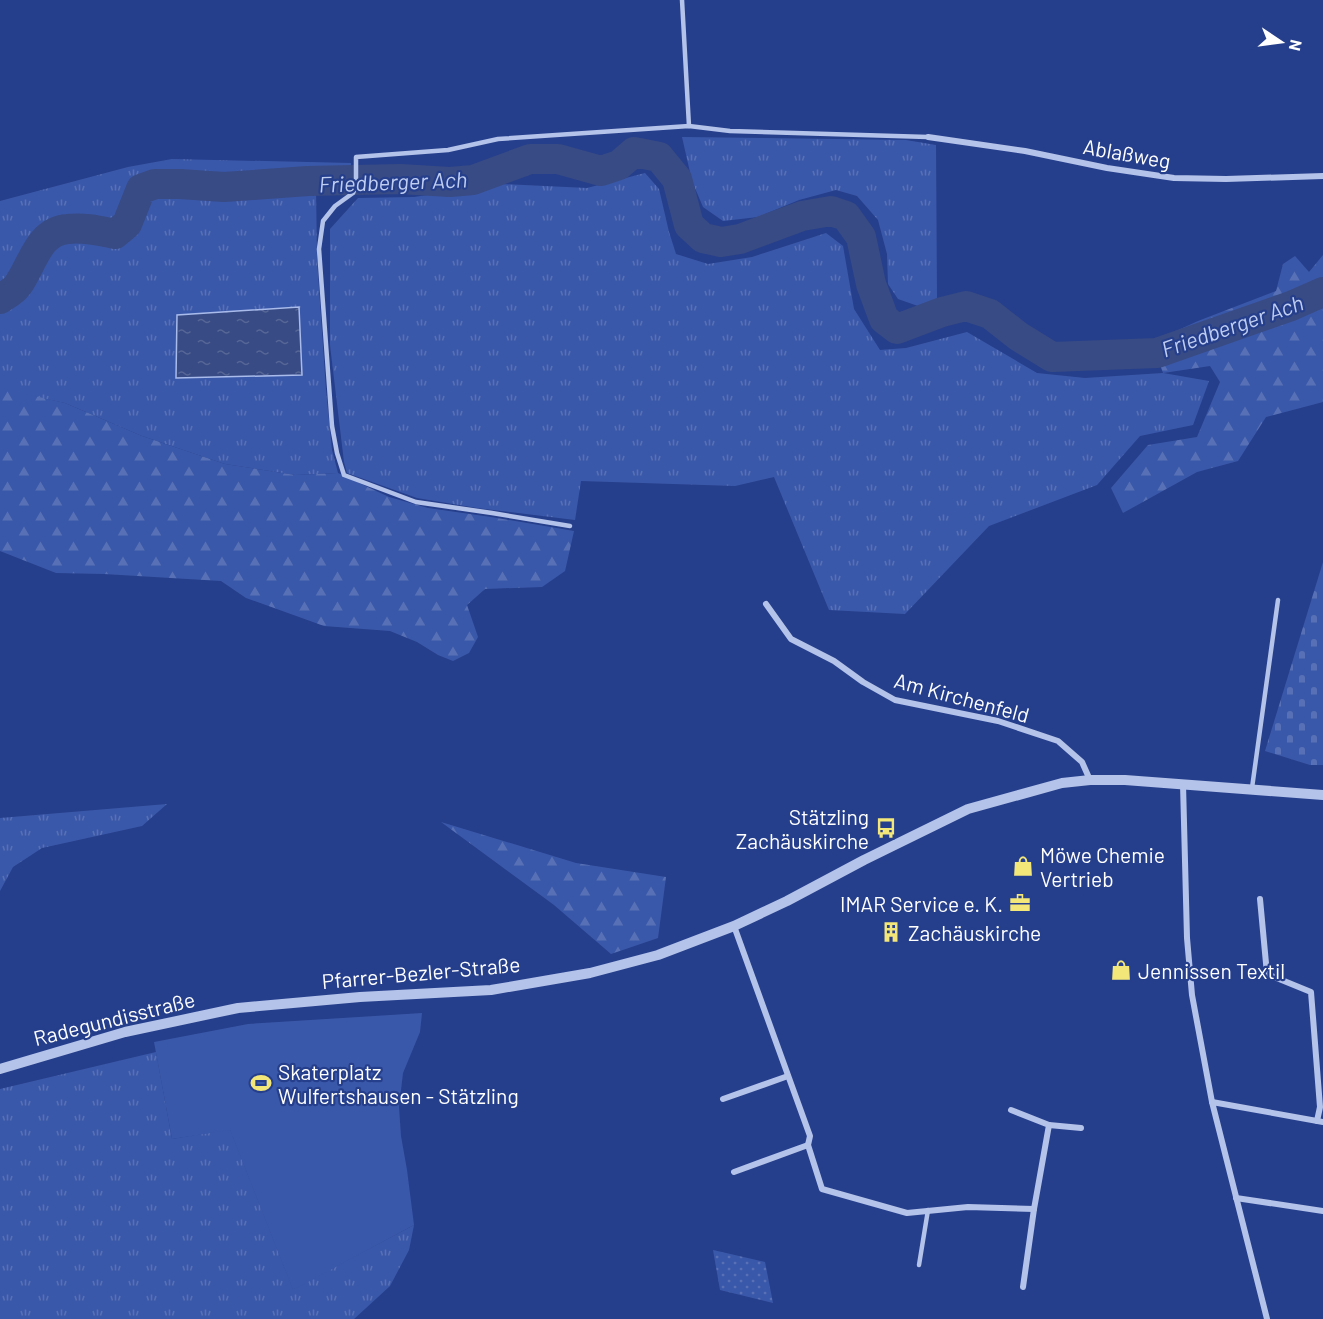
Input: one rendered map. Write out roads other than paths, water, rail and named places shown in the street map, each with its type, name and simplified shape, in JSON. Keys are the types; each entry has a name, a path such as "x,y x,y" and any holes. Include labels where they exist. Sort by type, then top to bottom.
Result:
{"street":[{"name":"Ablaßweg","path":"928,137 1025,151 1107,168 1174,178 1323,176"},
{"name":"Am Kirchenfeld","path":"766,604 791,639 834,661 863,682 895,700 998,721 1058,741 1082,762 1090,780"},
{"name":"Pfarrer-Bezler-Straße","path":"238,1008 360,997 491,990 590,973 658,955 734,926 968,809 1062,783 1125,780 1323,795"},
{"path":"1183,784 1187,938 1192,995 1212,1102 1267,1319"},
{"path":"1212,1102 1320,1122 1311,992 1267,974 1260,899"},
{"path":"734,926 810,1136 808,1145 822,1189 907,1213 968,1207 1034,1209"},
{"name":"Radegundisstraße","path":"0,1069 125,1032 238,1008"},
{"path":"723,1099 788,1076"},
{"path":"1011,1110 1049,1125 1081,1128"},
{"path":"1023,1287 1049,1125"},
{"path":"734,1172 808,1145"},
{"path":"1236,1198 1323,1211"}],"lane":[{"path":"682,0 689,126"},
{"path":"570,526 416,502 344,475 332,426 320,249 324,221 335,206 354,193 356,157 448,150 498,139 689,126 730,131 928,137"},
{"path":"1252,790 1278,600"},
{"path":"919,1265 928,1210"}],"water":[{"path":"299,307 302,375 176,378 177,315"}],"waterway":[{"name":"Friedberger Ach","path":"0,299 16,287 37,250 50,236 68,229 115,234 127,224 141,189 155,184 224,187 308,181 400,179 450,182 473,180 530,159 558,159 601,171 619,165 634,152 659,157 677,179 689,225 703,238 721,242 740,239 802,216 831,211 846,216 861,237 871,284 884,319 897,329 942,312 966,306 990,314 1018,336 1052,357 1157,353 1291,306 1323,292"}],"place":[{"name":"Stätzling Zachäuskirche","path":"886,828"},
{"name":"Möwe Chemie Vertrieb","path":"1023,866"},
{"name":"IMAR Service e. K.","path":"1020,903"},
{"name":"Zachäuskirche","path":"891,932"},
{"name":"Jennissen Textil","path":"1121,970"},
{"name":"Skaterplatz Wulfertshausen - Stätzling","path":"261,1083"}]}
